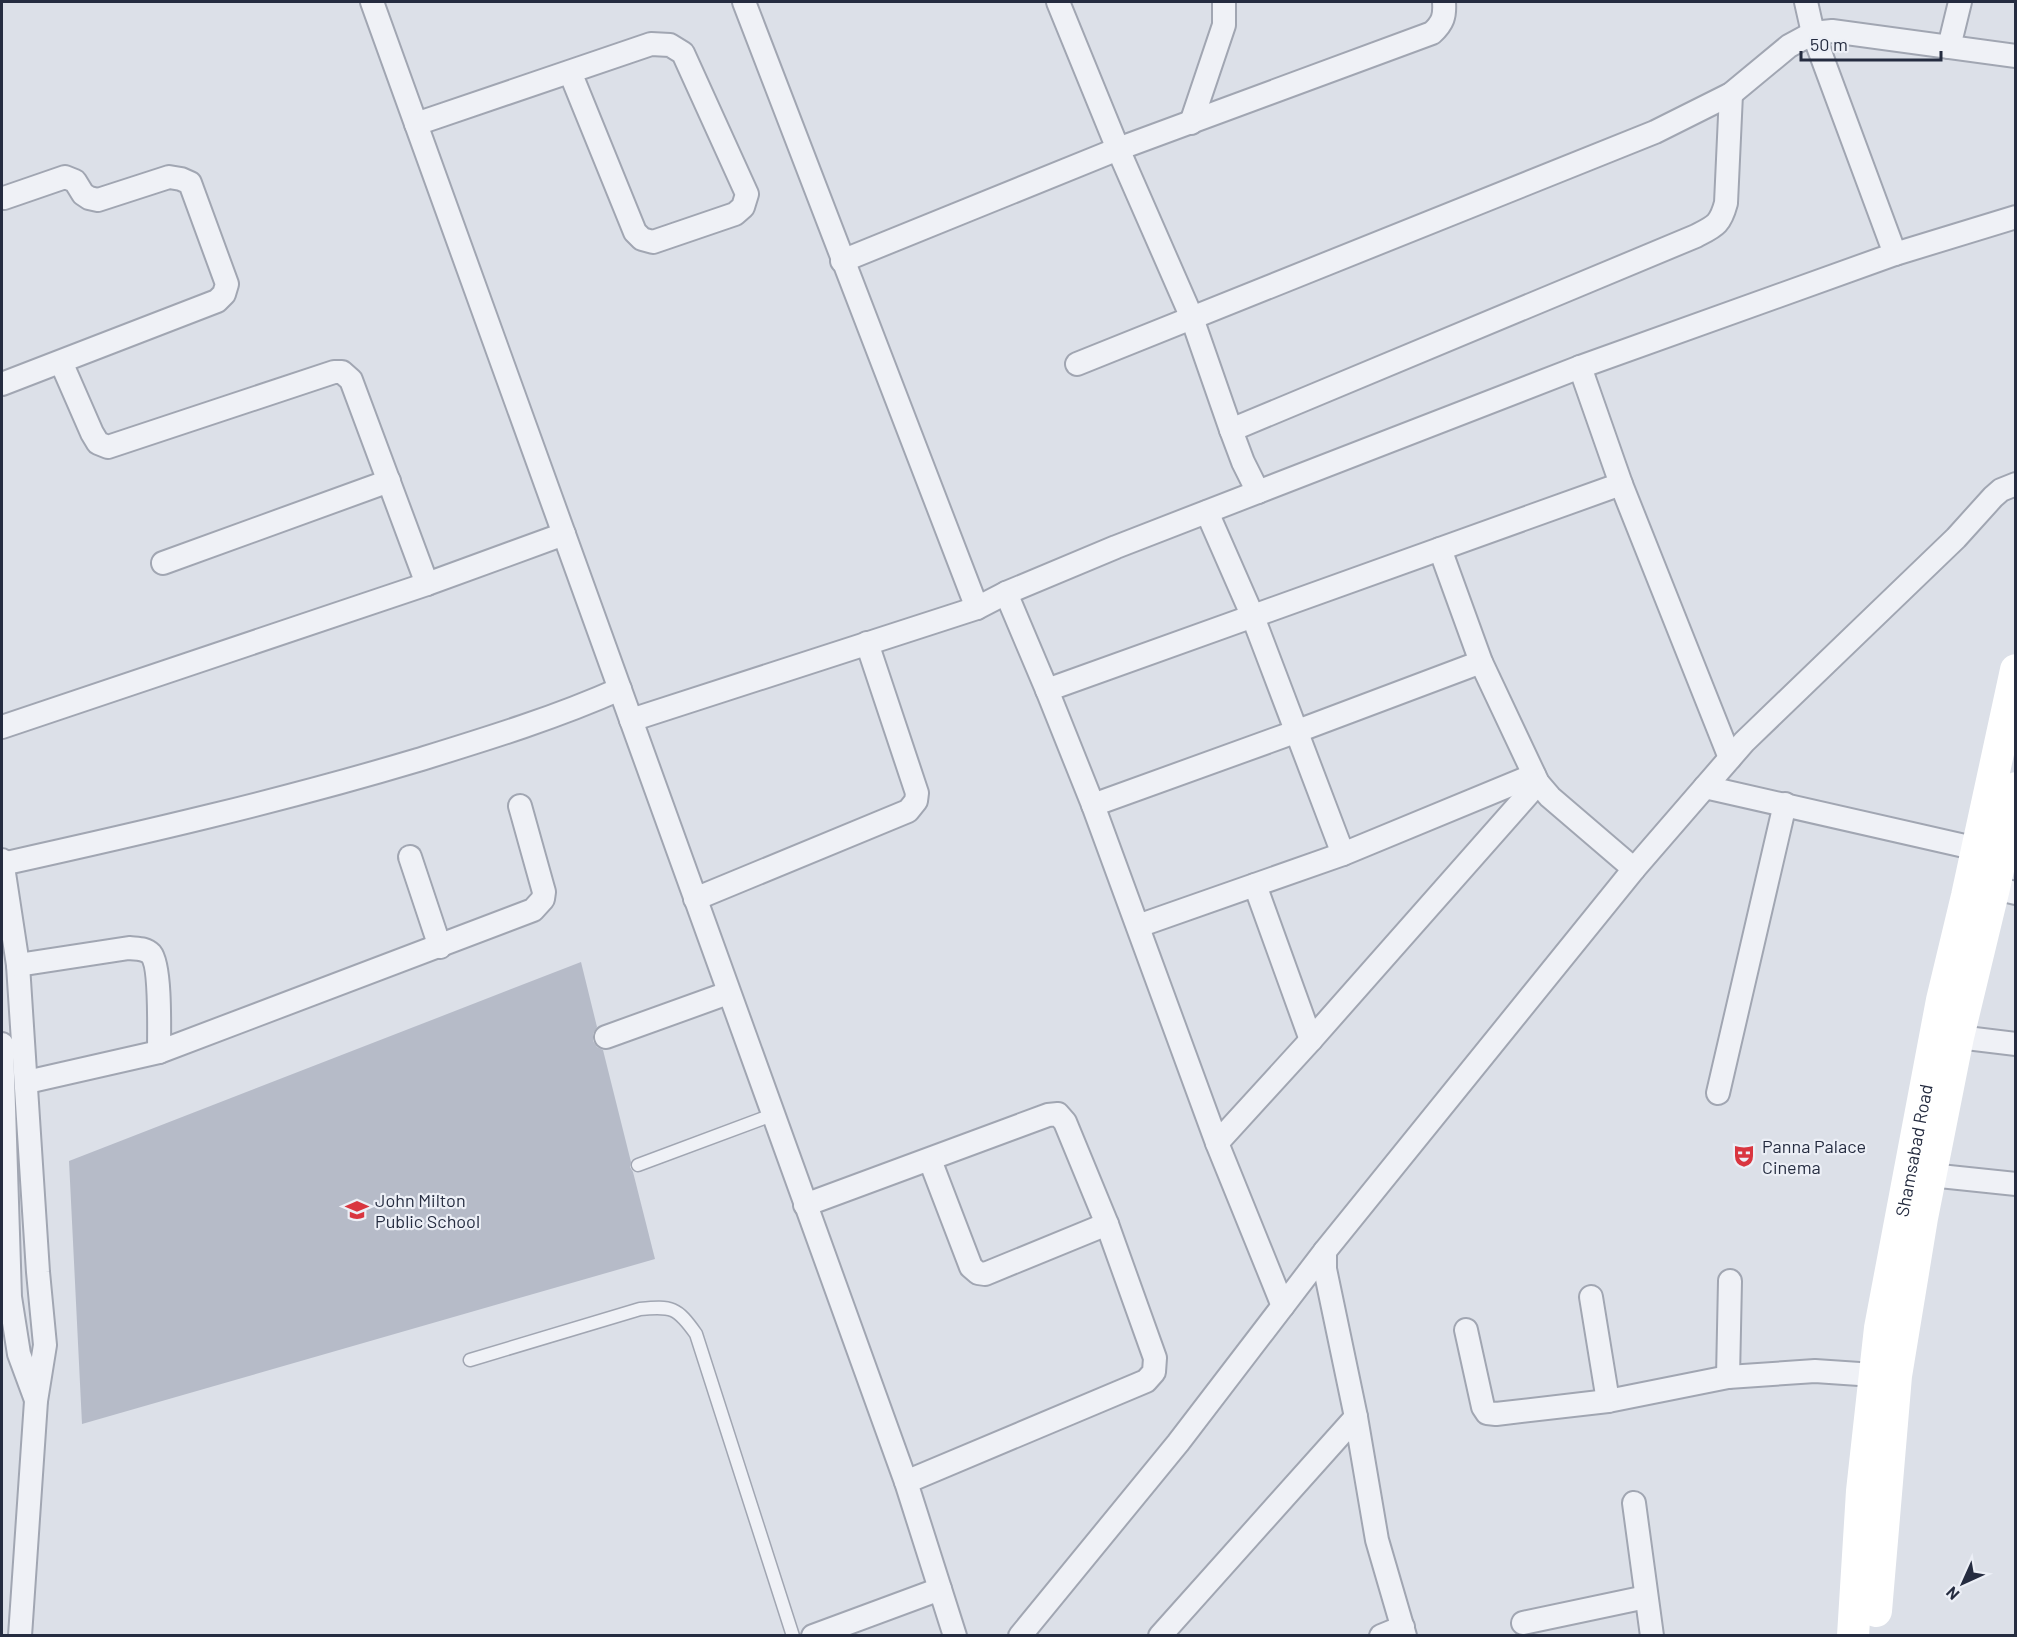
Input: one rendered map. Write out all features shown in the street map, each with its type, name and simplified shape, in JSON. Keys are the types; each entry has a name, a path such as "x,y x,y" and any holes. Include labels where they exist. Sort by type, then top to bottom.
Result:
{"main road":[{"name":"Shamsabad Road","path":"1874,1635 1896,1376 1930,1175 1958,1037 2005,891 1989,851 2016,670"},
{"name":"Shamsabad Road","path":"1853,1635 1862,1491 1874,1375 1880,1328 1919,1115 1942,1000 1967,896 2016,788"}],"street":[{"path":"744,2 976,608"},
{"path":"1058,2 1118,149 1192,318 1243,462 1258,492"},
{"path":"1191,123 1224,25 1224,2"},
{"path":"842,261 1118,149 1432,33 1441,25 1445,14 1444,2"},
{"path":"1806,2 1813,33 1895,254"},
{"path":"1949,47 1960,2"},
{"path":"376,3 416,124 906,1482 955,1635"},
{"path":"1077,364 1655,132 1731,94 1789,46 1813,33 1832,31 2016,56"},
{"path":"416,124 651,44 670,45 683,52 747,194 743,207 735,214 653,242 642,239 635,232 570,72"},
{"path":"1231,430 1696,236 1712,227 1722,219 1726,203 1731,94"},
{"path":"2,384 217,301 224,294 227,284 190,183 181,179 170,177 98,200 83,194 75,181 65,177 4,198"},
{"path":"632,720 976,608 1006,593 1207,512 1580,367 1895,254 2016,217"},
{"path":"61,362 92,434 98,443 108,447 334,372 342,372 351,380 427,584"},
{"path":"1580,367 1621,484 1730,758"},
{"path":"162,563 389,481"},
{"path":"1047,690 1621,484"},
{"path":"1020,1635 1178,1443 1325,1251 1634,869 1743,742 1956,538 1993,497 2001,490 2016,484"},
{"path":"1207,512 1253,617 1343,854"},
{"path":"2,727 427,584 564,534"},
{"path":"1440,549 1481,662 1536,779 1550,797 1634,869"},
{"path":"1006,593 1093,806 1217,1143 1283,1306"},
{"path":"695,899 908,811 914,805 917,793 867,643"},
{"path":"1093,806 1481,662"},
{"path":"20,1635 36,1401 45,1345 38,1272 18,965 2,862 329,787 474,743 620,690"},
{"path":"1138,926 1343,854 1536,779"},
{"path":"1217,1143 1311,1040 1536,779"},
{"path":"1705,787 1989,851"},
{"path":"1718,1093 1785,804"},
{"path":"27,1082 159,1052 533,910 543,900 544,892 520,806"},
{"path":"410,857 440,946"},
{"path":"1255,885 1311,1040"},
{"path":"18,965 129,948 143,949 151,954 157,970 159,1052"},
{"path":"606,1037 728,993"},
{"path":"1958,1037 2016,1044"},
{"path":"2,1044 4,1169 10,1297 19,1354 36,1401"},
{"path":"805,1205 1048,1115 1058,1114 1065,1122 1107,1224 1155,1358 1154,1372 1146,1381 906,1482"},
{"path":"930,1160 971,1267 978,1273 985,1274 1107,1224"},
{"path":"4,1169 32,1165"},
{"path":"1930,1175 2016,1184"},
{"path":"1325,1251 1325,1269 1356,1417 1377,1540 1404,1631 1381,1635"},
{"path":"1728,1377 1730,1281"},
{"path":"1591,1297 1608,1401"},
{"path":"1466,1330 1483,1407 1487,1413 1496,1414 1608,1401 1728,1377 1815,1371 1874,1375"},
{"path":"1160,1635 1356,1417"},
{"path":"1634,1503 1652,1635"},
{"path":"813,1635 940,1589"},
{"path":"1523,1623 1646,1597"}],"lane":[{"path":"638,1165 772,1115"},
{"path":"470,1360 640,1309 663,1307 683,1315 696,1334 793,1635"}],"building":[{"name":"John Milton Public School","path":"581,962 597,1027 593,1034 593,1041 603,1050 631,1162 630,1167 655,1259 82,1424 69,1161"}],"place":[{"name":"Panna Palace Cinema","path":"1744,1156"},
{"name":"John Milton Public School","path":"357,1210"}]}
